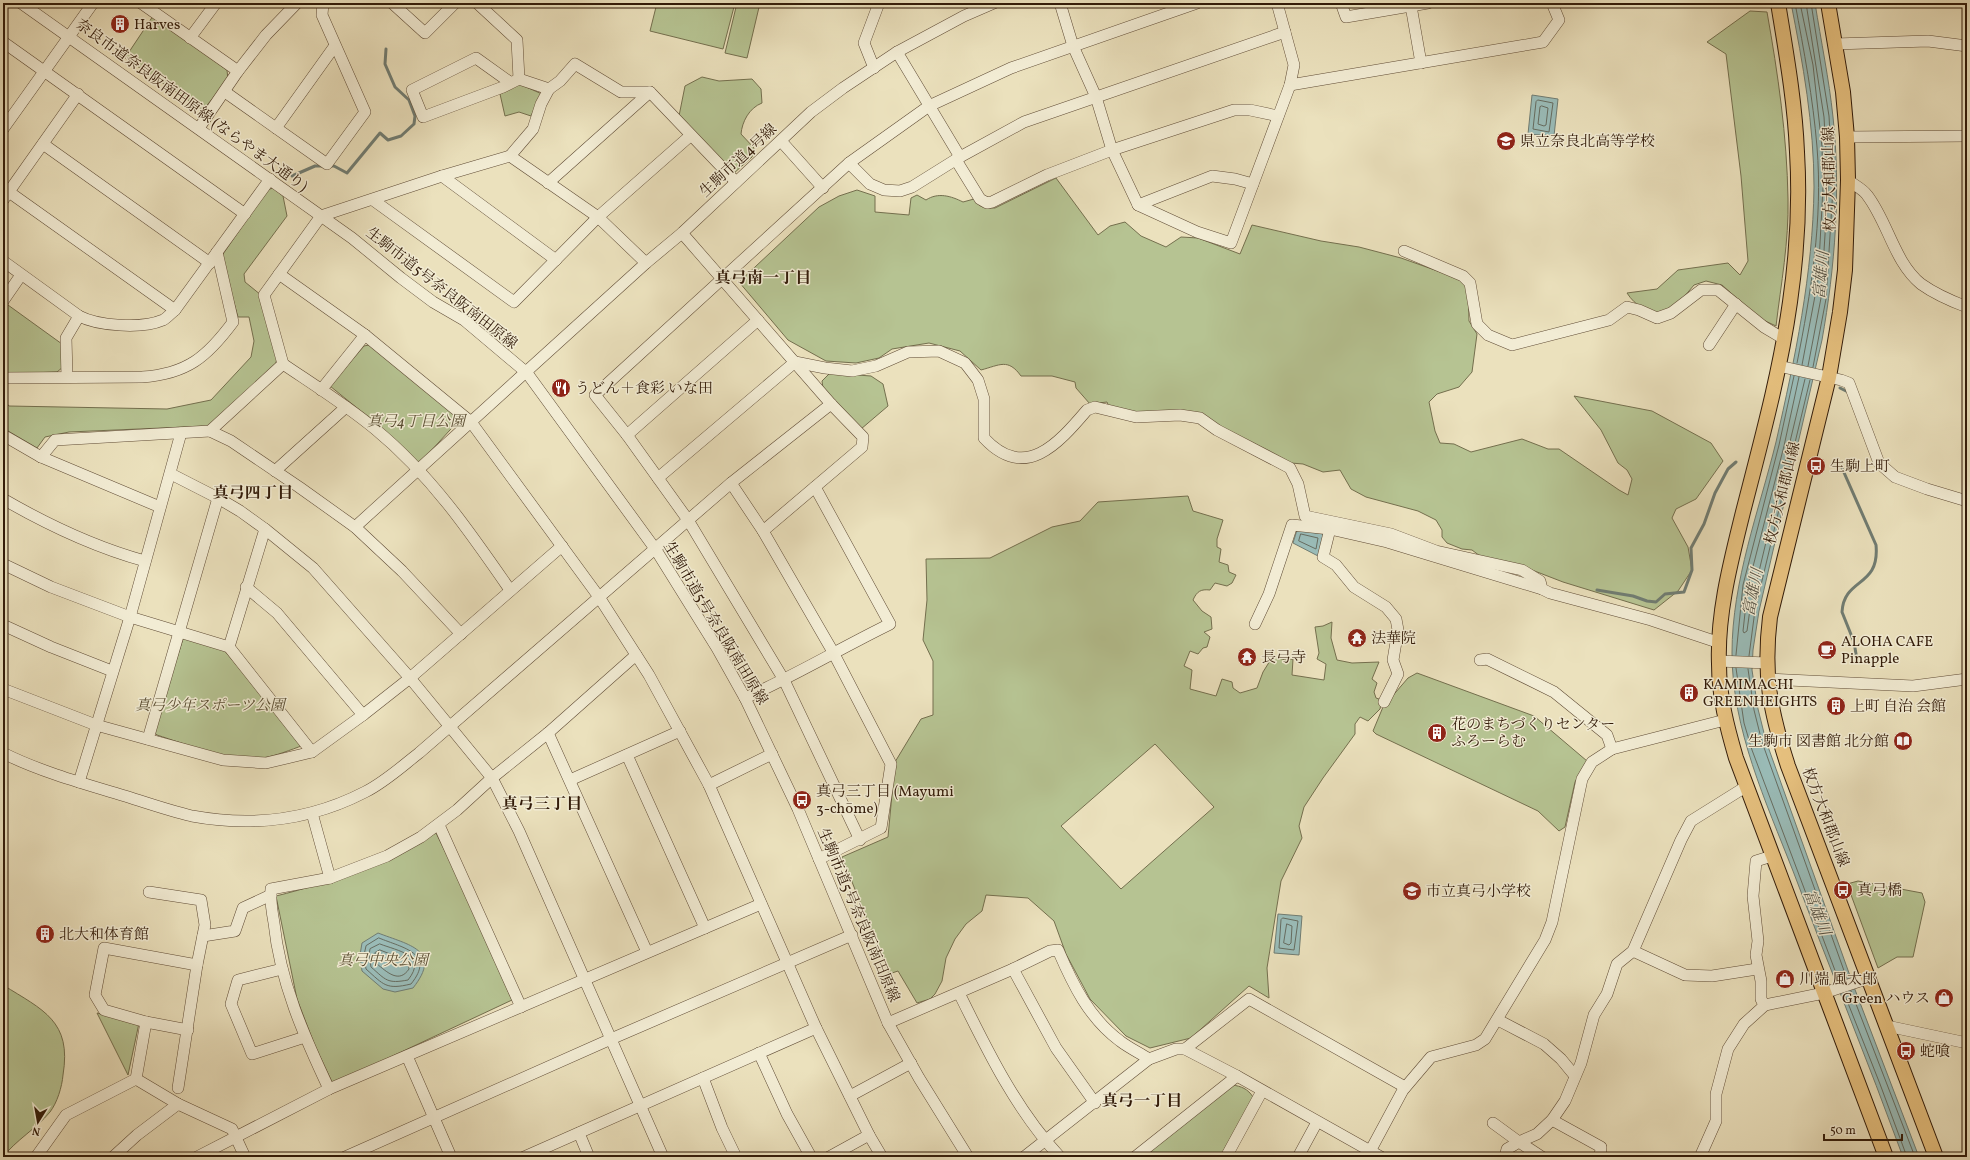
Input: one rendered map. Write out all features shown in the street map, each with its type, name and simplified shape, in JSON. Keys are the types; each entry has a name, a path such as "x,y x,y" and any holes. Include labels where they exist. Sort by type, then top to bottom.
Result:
{"main road":[{"name":"枚方大和郡山線","path":"1778,3 1791,86 1798,152 1798,207 1795,259 1779,366 1722,608 1718,661 1720,690 1725,720 1747,786 1886,1157"},
{"name":"枚方大和郡山線","path":"1828,3 1843,92 1847,137 1848,180 1845,270 1840,312 1829,377 1770,617 1767,679 1774,723 1788,766 1936,1157"}],"street":[{"name":"奈良市道奈良阪南田原線 (ならやま大通り)","path":"22,3 305,205"},
{"path":"3,129 6,117 45,71 93,3"},
{"path":"142,3 238,71"},
{"path":"190,38 216,3"},
{"path":"199,128 238,71 266,35 297,3"},
{"path":"225,92 327,164 365,112 334,47 322,16 324,3"},
{"path":"392,3 425,33 455,3"},
{"path":"477,3 517,40 515,81"},
{"path":"874,68 864,43 879,3"},
{"name":"生駒市道4号線","path":"355,527 526,373 646,262 682,233 811,112 897,52 964,16 994,3"},
{"path":"1060,3 1073,46 1096,97 1112,150 1138,205 1198,232 1231,244 1290,84 1294,65 1277,3"},
{"path":"860,840 784,680 688,520 627,435 595,395 850,163 929,106 1011,68 1197,3"},
{"path":"1341,3 1346,17 1428,3"},
{"path":"1290,84 1543,42 1559,20 1552,3"},
{"path":"1411,6 1421,63"},
{"path":"850,163 870,184 884,190 900,191 912,187 958,158 1024,122 1285,32"},
{"path":"1835,44 1928,41 1967,46"},
{"path":"3,42 245,214"},
{"path":"276,128 334,47"},
{"path":"897,52 958,158 976,194 980,200 987,203 992,202 1047,175 1112,150 1234,110 1250,110 1278,116"},
{"path":"515,81 423,117 412,90 476,58 515,81 549,89"},
{"path":"510,590 463,522 418,469 376,429 283,364 264,295 321,216 442,176 510,156 533,130 541,104 549,89 560,81 575,64 621,92 650,92 690,136 736,182"},
{"path":"548,183 650,92"},
{"path":"78,94 6,196 175,310"},
{"path":"373,200 514,302 598,217 690,136"},
{"path":"1847,137 1967,136"},
{"path":"781,141 823,188"},
{"path":"43,144 210,263"},
{"path":"510,156 598,217 646,262"},
{"path":"442,176 556,260"},
{"path":"1138,205 1212,176 1235,179 1253,184"},
{"path":"3,261 87,321 100,323 149,324 164,320 175,310 270,179"},
{"path":"1848,180 1867,194 1899,255 1909,270 1921,283 1947,300 1967,307"},
{"name":"生駒市道5号奈良阪南田原線","path":"305,205 352,238 423,294 464,320 526,373 656,550 717,648 745,698 798,808 888,1023 948,1127 968,1157"},
{"path":"682,233 831,404 863,437 862,447 763,531"},
{"path":"1404,251 1463,276 1470,283 1477,324 1488,335 1512,345 1609,320 1627,307 1639,310 1657,318 1672,313 1701,290 1718,290 1764,327 1784,339"},
{"path":"3,378 160,376 187,367 200,359 217,344 233,322 218,252"},
{"path":"279,274 365,336 471,422 599,597 636,654 708,784 816,1028 868,1135 882,1157"},
{"path":"3,301 21,275"},
{"path":"1709,345 1736,304"},
{"path":"67,377 66,338 79,316"},
{"path":"627,435 758,320"},
{"path":"321,390 365,336"},
{"path":"795,362 825,368 852,370 876,366 908,352 939,351 965,363 978,380 984,399 984,438 994,448 1013,457 1026,459 1050,448 1087,410 1095,407 1136,417 1180,415 1200,418 1217,430 1248,444 1258,452 1290,468 1298,484 1305,516 1391,534 1436,551 1517,569 1540,581 1542,589"},
{"path":"658,478 795,362"},
{"path":"210,431 283,364"},
{"path":"1779,366 1829,377 1848,383 1879,463 1886,470 1895,477 1907,482 1967,501"},
{"path":"3,753 79,782 191,815 228,821 278,820 312,813 346,801 379,784 450,726 599,597 656,550 731,483 831,404"},
{"path":"275,471 346,407"},
{"path":"41,457 55,440 210,431 231,441 355,527 402,571 461,634"},
{"path":"79,782 112,671 130,617 160,506 171,474 181,433"},
{"path":"3,435 41,457 160,506"},
{"path":"171,474 218,498 265,529 313,568 410,678 492,778 519,831 663,1157"},
{"path":"731,483 763,531 833,652 891,764 881,828 860,840 819,859"},
{"path":"745,698 784,680 833,652 890,624 815,487"},
{"path":"148,739 218,498"},
{"path":"3,499 56,528 113,552 145,561"},
{"path":"1255,624 1269,594 1292,525 1330,529 1388,542 1542,589 1550,593 1651,620 1720,643"},
{"path":"229,647 246,586 265,529"},
{"path":"1330,529 1323,557 1336,565 1354,587 1386,607 1396,619 1398,630 1393,660 1398,674 1384,702"},
{"path":"3,689 96,724 223,760 266,763 312,752 363,715 410,678 562,546"},
{"path":"3,564 52,587 130,617 229,647 312,752"},
{"path":"246,586 277,613 363,715"},
{"path":"3,625 51,647 112,671"},
{"path":"329,1089 305,1037 282,969 275,933 271,889 330,878 387,856 439,825 492,778 548,733 636,654"},
{"path":"1480,660 1487,659 1554,692 1607,735 1612,749"},
{"path":"1718,661 1767,663"},
{"path":"1767,679 1913,686 1967,679"},
{"path":"1368,1154 1405,1087 1431,1057 1476,1045 1485,1039 1498,1020 1545,940 1552,922 1582,779 1592,762 1612,749 1725,720"},
{"path":"570,780 680,731"},
{"path":"548,733 647,952"},
{"path":"708,784 772,754"},
{"path":"627,755 704,928"},
{"path":"1505,1157 1507,1149 1537,1134 1552,1120 1564,1101 1581,1063 1594,1015 1607,994 1618,964 1633,951 1691,821 1747,786"},
{"path":"312,813 330,878"},
{"path":"439,825 521,1007"},
{"path":"1764,1005 1762,999 1761,981 1757,969 1756,956 1758,941 1753,896 1756,861 1772,856"},
{"path":"150,892 201,900 206,925 197,965 178,1088"},
{"path":"203,936 235,931 243,908 271,895"},
{"path":"198,1157 329,1089 761,904"},
{"path":"345,1157 611,1039 852,935"},
{"path":"188,1030 146,1022 104,1010 95,995 104,948 197,965"},
{"path":"888,1023 959,993 1050,951 1058,950 1074,987 1088,1009 1120,1041 1149,1059"},
{"path":"1633,951 1685,975 1712,976 1757,969"},
{"path":"282,969 238,980 231,1004 252,1054 305,1037"},
{"path":"1013,969 1056,1048 1095,1103"},
{"path":"1700,1157 1716,1121 1716,1094 1728,1049 1744,1024 1764,1005 1824,993 1869,978"},
{"path":"959,993 993,1063 1044,1141 1060,1157"},
{"path":"1185,1049 1249,999 1405,1087"},
{"path":"1498,1020 1544,1044 1562,1059 1575,1076"},
{"path":"136,1078 146,1022"},
{"path":"1887,1026 1967,1043"},
{"path":"524,1157 816,1028"},
{"path":"1024,1157 1095,1103 1149,1059 1176,1049 1185,1049 1237,1076 1317,1122 1368,1154 1381,1157"},
{"path":"759,1053 787,1114 810,1157"},
{"path":"406,1056 451,1157"},
{"path":"850,1096 911,1063"},
{"path":"1140,1156 1237,1076"},
{"path":"136,1078 178,1104 232,1129 245,1157"},
{"path":"36,1157 66,1116 136,1078"},
{"path":"703,1078 722,1128 736,1157"},
{"path":"1226,1157 1262,1091"},
{"path":"113,1157 137,1135 178,1104"},
{"path":"1552,1120 1601,1147 1600,1157"},
{"path":"1298,1157 1317,1122"},
{"path":"1493,1124 1542,1157"},
{"path":"578,1133 589,1157"},
{"path":"829,1157 868,1135"}],"green space":[{"path":"657,3 735,3 723,49 650,31"},
{"path":"737,3 760,3 747,58 725,53"},
{"path":"1750,11 1767,12 1775,59 1786,152 1788,215 1776,326 1759,318 1722,285 1706,281 1694,285 1678,304 1662,314 1638,305 1627,293 1657,289 1678,270 1728,263 1740,275 1748,261 1741,176 1726,54 1707,42"},
{"path":"153,16 227,70 228,80 203,110 125,58"},
{"path":"702,77 719,81 752,79 761,89 762,103 753,108 747,116 741,134 754,148 752,157 733,174 679,116 685,86"},
{"path":"517,83 542,94 531,116 519,112 505,116 500,94 507,91"},
{"path":"1056,178 1098,235 1110,226 1125,222 1141,236 1166,247 1181,237 1198,238 1240,254 1252,225 1321,241 1359,247 1401,258 1463,280 1468,285 1469,321 1477,334 1472,372 1459,387 1437,394 1429,402 1435,431 1440,443 1454,444 1471,452 1522,439 1548,449 1559,449 1628,495 1632,479 1627,470 1618,463 1601,430 1574,396 1652,411 1711,443 1723,461 1696,499 1676,509 1672,518 1688,547 1692,570 1678,591 1654,610 1563,582 1519,565 1480,556 1472,550 1462,549 1447,543 1442,537 1442,530 1436,520 1418,511 1366,497 1351,489 1340,470 1323,472 1303,464 1291,463 1188,413 1137,415 1109,407 1107,402 1090,404 1076,388 1075,382 1052,376 1021,376 1012,367 1003,364 981,370 960,351 929,343 892,349 879,358 856,363 826,361 788,340 739,282 819,207 839,196 857,190 875,196 875,212 909,215 911,198 917,195 926,200 935,196 954,198 963,202 974,199 983,207 995,208"},
{"path":"273,188 283,196 287,216 244,274 245,282 261,295 277,358 275,367 208,426 69,432 45,437 37,448 3,428 3,399 9,406 167,409 211,400 251,357 254,341 249,317 238,317 221,257 267,190"},
{"path":"8,305 62,344 63,367 57,372 3,374 3,312"},
{"name":"真弓4丁目公園","path":"369,345 460,419 418,465 378,425 330,386 364,346"},
{"path":"830,373 871,376 883,384 888,406 861,429 823,388 822,381"},
{"path":"1188,496 1193,511 1223,520 1217,539 1217,547 1221,549 1219,562 1228,565 1229,572 1236,575 1232,583 1227,586 1215,583 1210,590 1202,590 1196,594 1193,600 1202,611 1211,617 1212,629 1204,632 1210,637 1207,647 1203,648 1198,654 1190,651 1184,666 1192,670 1190,689 1216,696 1222,679 1232,682 1233,688 1240,693 1257,688 1263,672 1273,656 1285,660 1293,659 1292,675 1324,680 1326,664 1317,659 1319,653 1315,627 1323,626 1332,622 1331,638 1337,660 1352,663 1379,662 1372,679 1377,683 1374,692 1376,698 1382,700 1380,709 1368,721 1360,717 1355,724 1355,734 1304,807 1299,826 1302,838 1281,881 1267,968 1269,998 1249,986 1191,1038 1150,1048 1126,1036 1090,999 1066,954 1054,921 1028,898 986,895 982,911 966,924 955,939 946,958 942,981 935,994 930,999 917,1003 898,971 889,974 842,857 888,837 895,762 921,719 933,715 933,661 923,640 927,600 926,559 990,558 1052,527 1080,521 1098,502","holes":["1155,744 1214,807 1121,889 1061,826"]},
{"name":"真弓少年スポーツ公園","path":"184,636 223,649 304,745 272,756 251,759 238,758 210,752 157,735 153,731"},
{"path":"1417,673 1534,716 1587,761 1575,782 1565,827 1559,831 1538,811 1376,734 1373,731 1383,707 1408,678"},
{"name":"真弓中央公園","path":"436,833 460,881 512,1000 333,1084 315,1046 297,999 276,896 338,878 398,853"},
{"path":"1858,881 1922,893 1925,902 1913,957 1897,957 1878,968 1847,884"},
{"path":"3,985 31,1002 51,1019 59,1029 65,1057 62,1085 53,1108 39,1124 14,1145 3,1157"},
{"path":"97,1013 139,1023 128,1075"},
{"path":"1232,1085 1244,1088 1253,1097 1220,1157 1151,1156 1151,1150"}],"water":[{"name":"富雄川","path":"1791,3 1815,3 1833,117 1836,173 1835,229 1827,312 1822,340 1759,611 1753,650 1752,670 1758,709 1766,741 1854,987 1919,1157 1903,1157 1752,765 1738,709 1734,681 1732,653 1736,599 1741,573 1776,442 1790,379 1807,284 1813,219 1814,164 1810,118 1804,72"},
{"path":"1532,95 1558,99 1554,136 1528,134"},
{"path":"1297,530 1324,534 1318,556 1293,543"},
{"path":"1278,914 1302,916 1299,955 1274,953"},
{"path":"378,933 411,946 423,957 425,965 413,988 395,992 383,989 362,971 360,955 362,943"}],"waterway":[{"path":"330,166 334,166 347,173 380,133 388,140 401,136 414,124 415,116 409,100 395,87 385,64 386,49"},
{"path":"292,176 315,166 324,166"},
{"path":"1840,388 1848,392"},
{"path":"1597,590 1633,596 1647,601 1656,602 1665,594 1684,592 1692,570 1691,548 1704,524 1715,493 1728,469 1736,462"},
{"path":"1842,468 1876,545 1876,559 1873,569 1868,576 1849,593 1844,601 1842,612 1854,642 1857,660"}],"place":[{"name":"Harves","path":"120,24"},
{"name":"県立奈良北高等学校","path":"1506,141"},
{"name":"うどん＋食彩 いな田","path":"561,388"},
{"name":"生駒上町","path":"1816,466"},
{"name":"法華院","path":"1357,638"},
{"name":"ALOHA CAFE Pinapple","path":"1827,650"},
{"name":"長弓寺","path":"1247,657"},
{"name":"KAMIMACHI GREENHEIGHTS","path":"1689,693"},
{"name":"上町 自治 会館","path":"1836,706"},
{"name":"花のまちづくりセンター ふろーらむ","path":"1437,733"},
{"name":"生駒市 図書館 北分館","path":"1903,741"},
{"name":"真弓三丁目 (Mayumi 3-chōme)","path":"802,800"},
{"name":"真弓橋","path":"1843,890"},
{"name":"市立真弓小学校","path":"1412,891"},
{"name":"北大和体育館","path":"45,934"},
{"name":"川端 風太郎","path":"1785,979"},
{"name":"Green ハウス","path":"1944,998"},
{"name":"蛇喰","path":"1906,1051"}],"district":[{"name":"真弓南一丁目","path":"763,277"},
{"name":"真弓四丁目","path":"253,492"},
{"name":"真弓三丁目","path":"542,803"},
{"name":"真弓一丁目","path":"1142,1100"}]}
